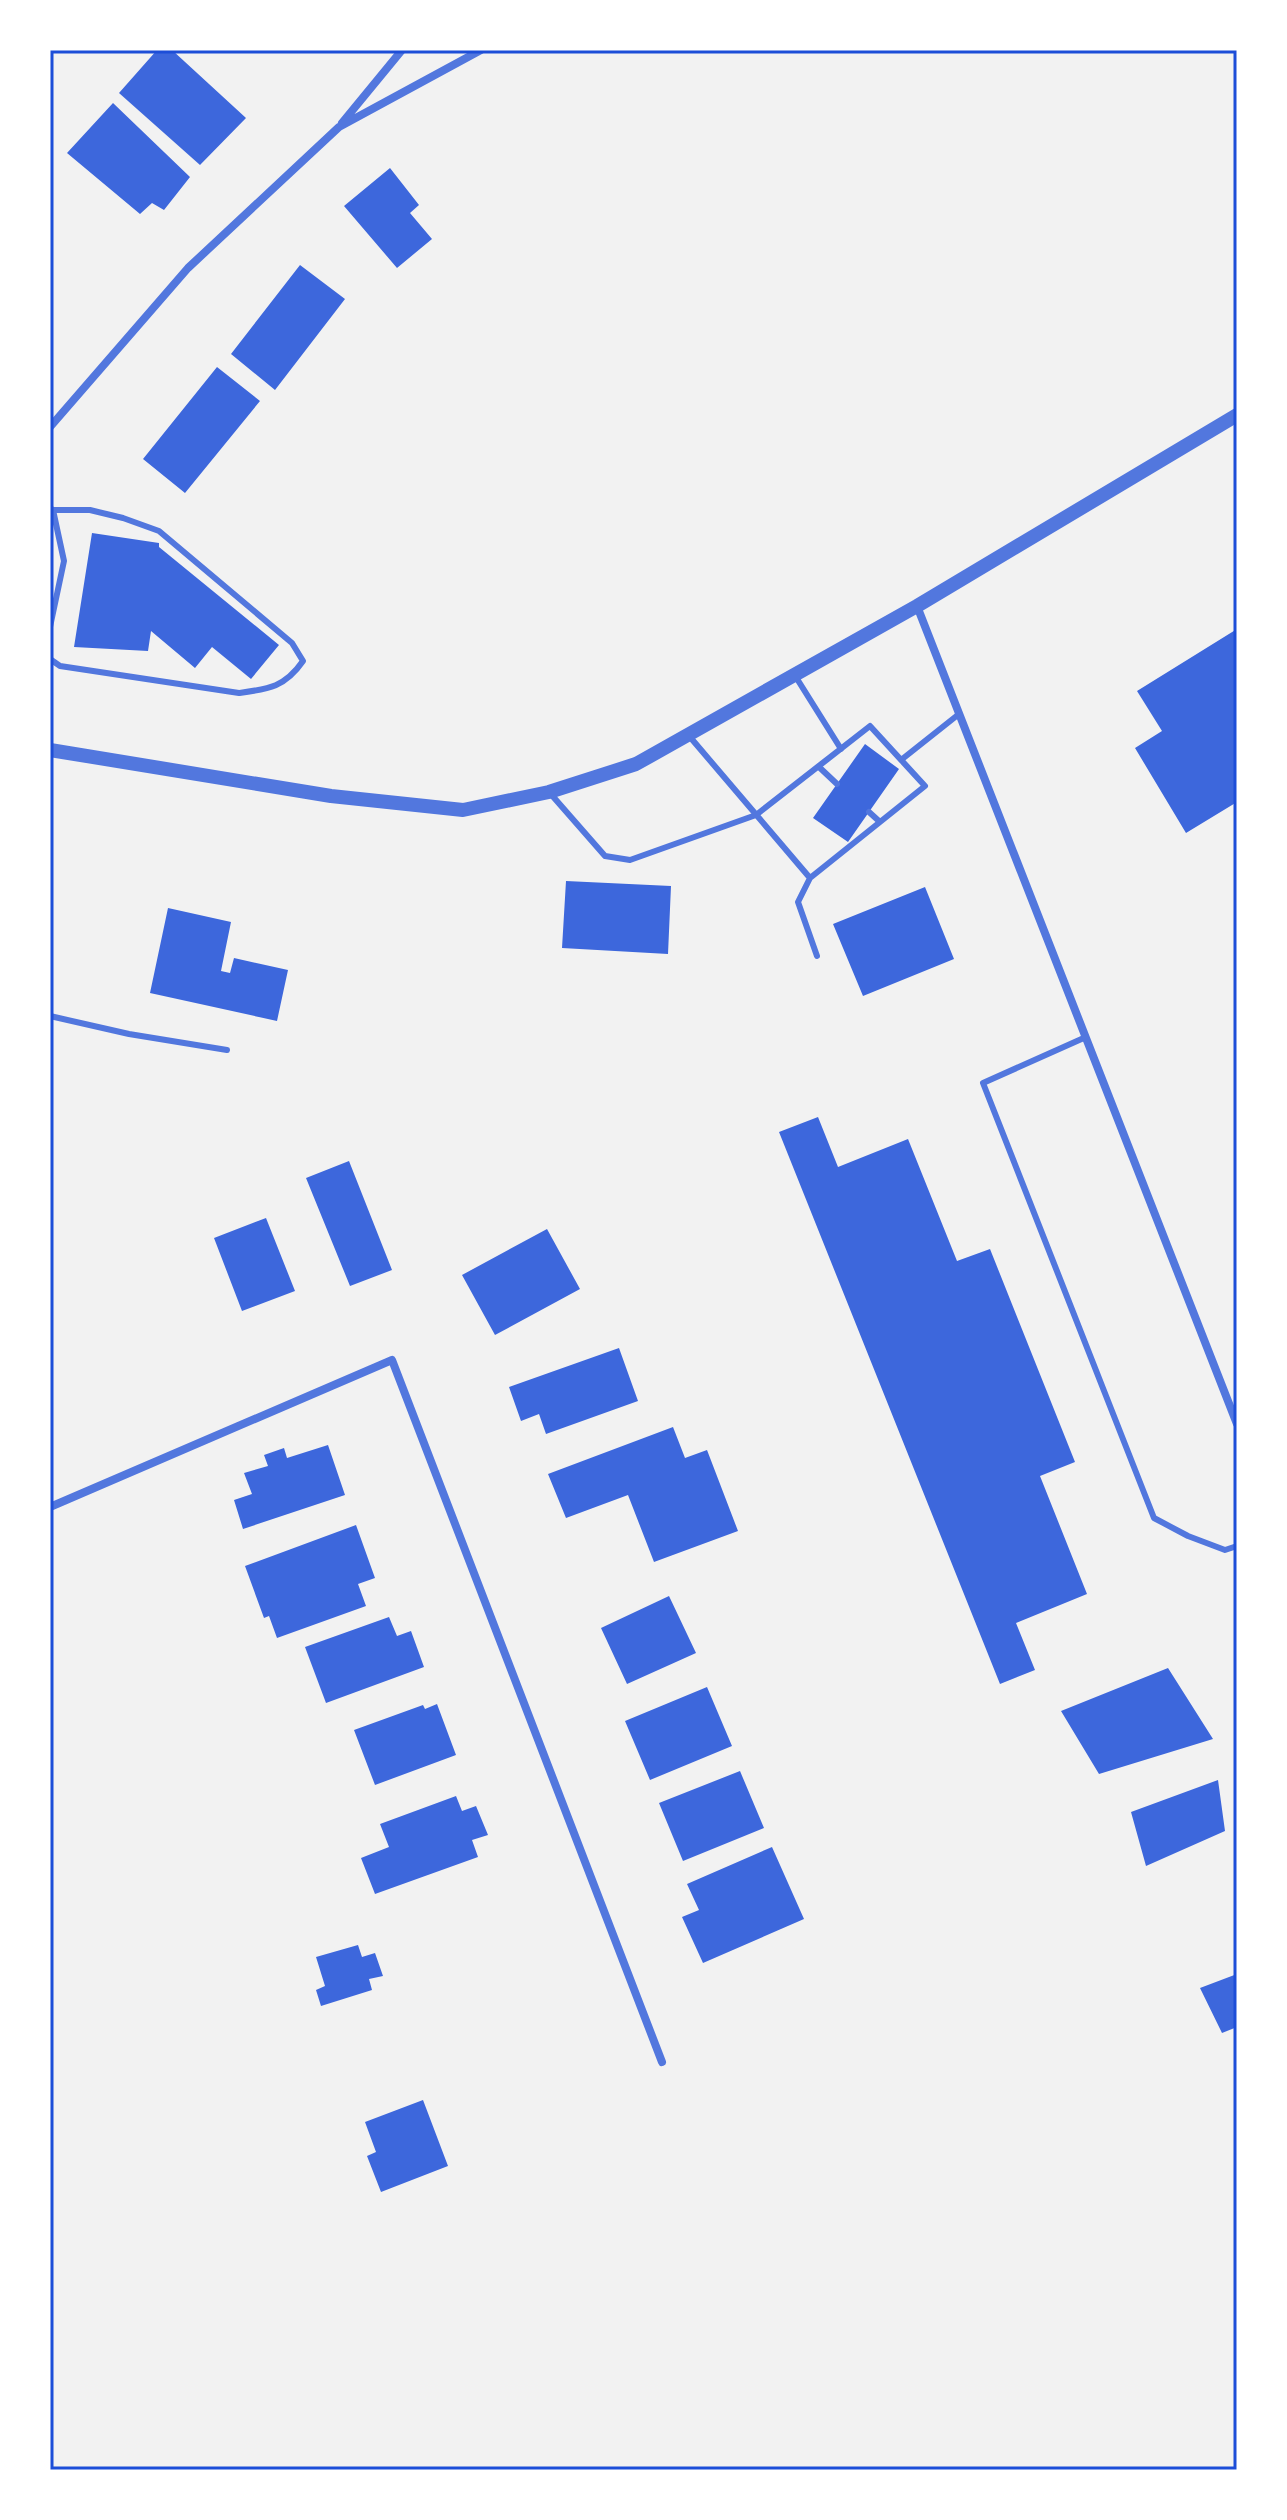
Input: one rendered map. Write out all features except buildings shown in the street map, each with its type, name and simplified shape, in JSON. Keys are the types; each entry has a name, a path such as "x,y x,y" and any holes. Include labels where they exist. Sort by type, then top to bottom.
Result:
{"street":[{"path":"50,427 188,268 339,127 402,50"},
{"path":"339,127 481,50"},
{"path":"50,750 331,796 463,810 549,792 636,764 917,606 1237,415"},
{"path":"917,606 1237,1424"},
{"path":"50,1507 392,1360 662,2062"}],"lane":[{"path":"50,627 64,561 52,509 90,510 159,531 292,643 303,661 292,677 267,690 239,693 60,666 50,659"},
{"path":"794,674 841,749"},
{"path":"901,760 959,714"},
{"path":"549,792 605,856 630,860 756,815 870,726 925,786 810,878 798,902 817,956"},
{"path":"688,734 810,878"},
{"path":"819,767 837,784"},
{"path":"869,812 880,822"},
{"path":"50,1016 129,1034 227,1050"},
{"path":"1086,1037 983,1083 1154,1518 1188,1536 1225,1550 1237,1546"}]}
